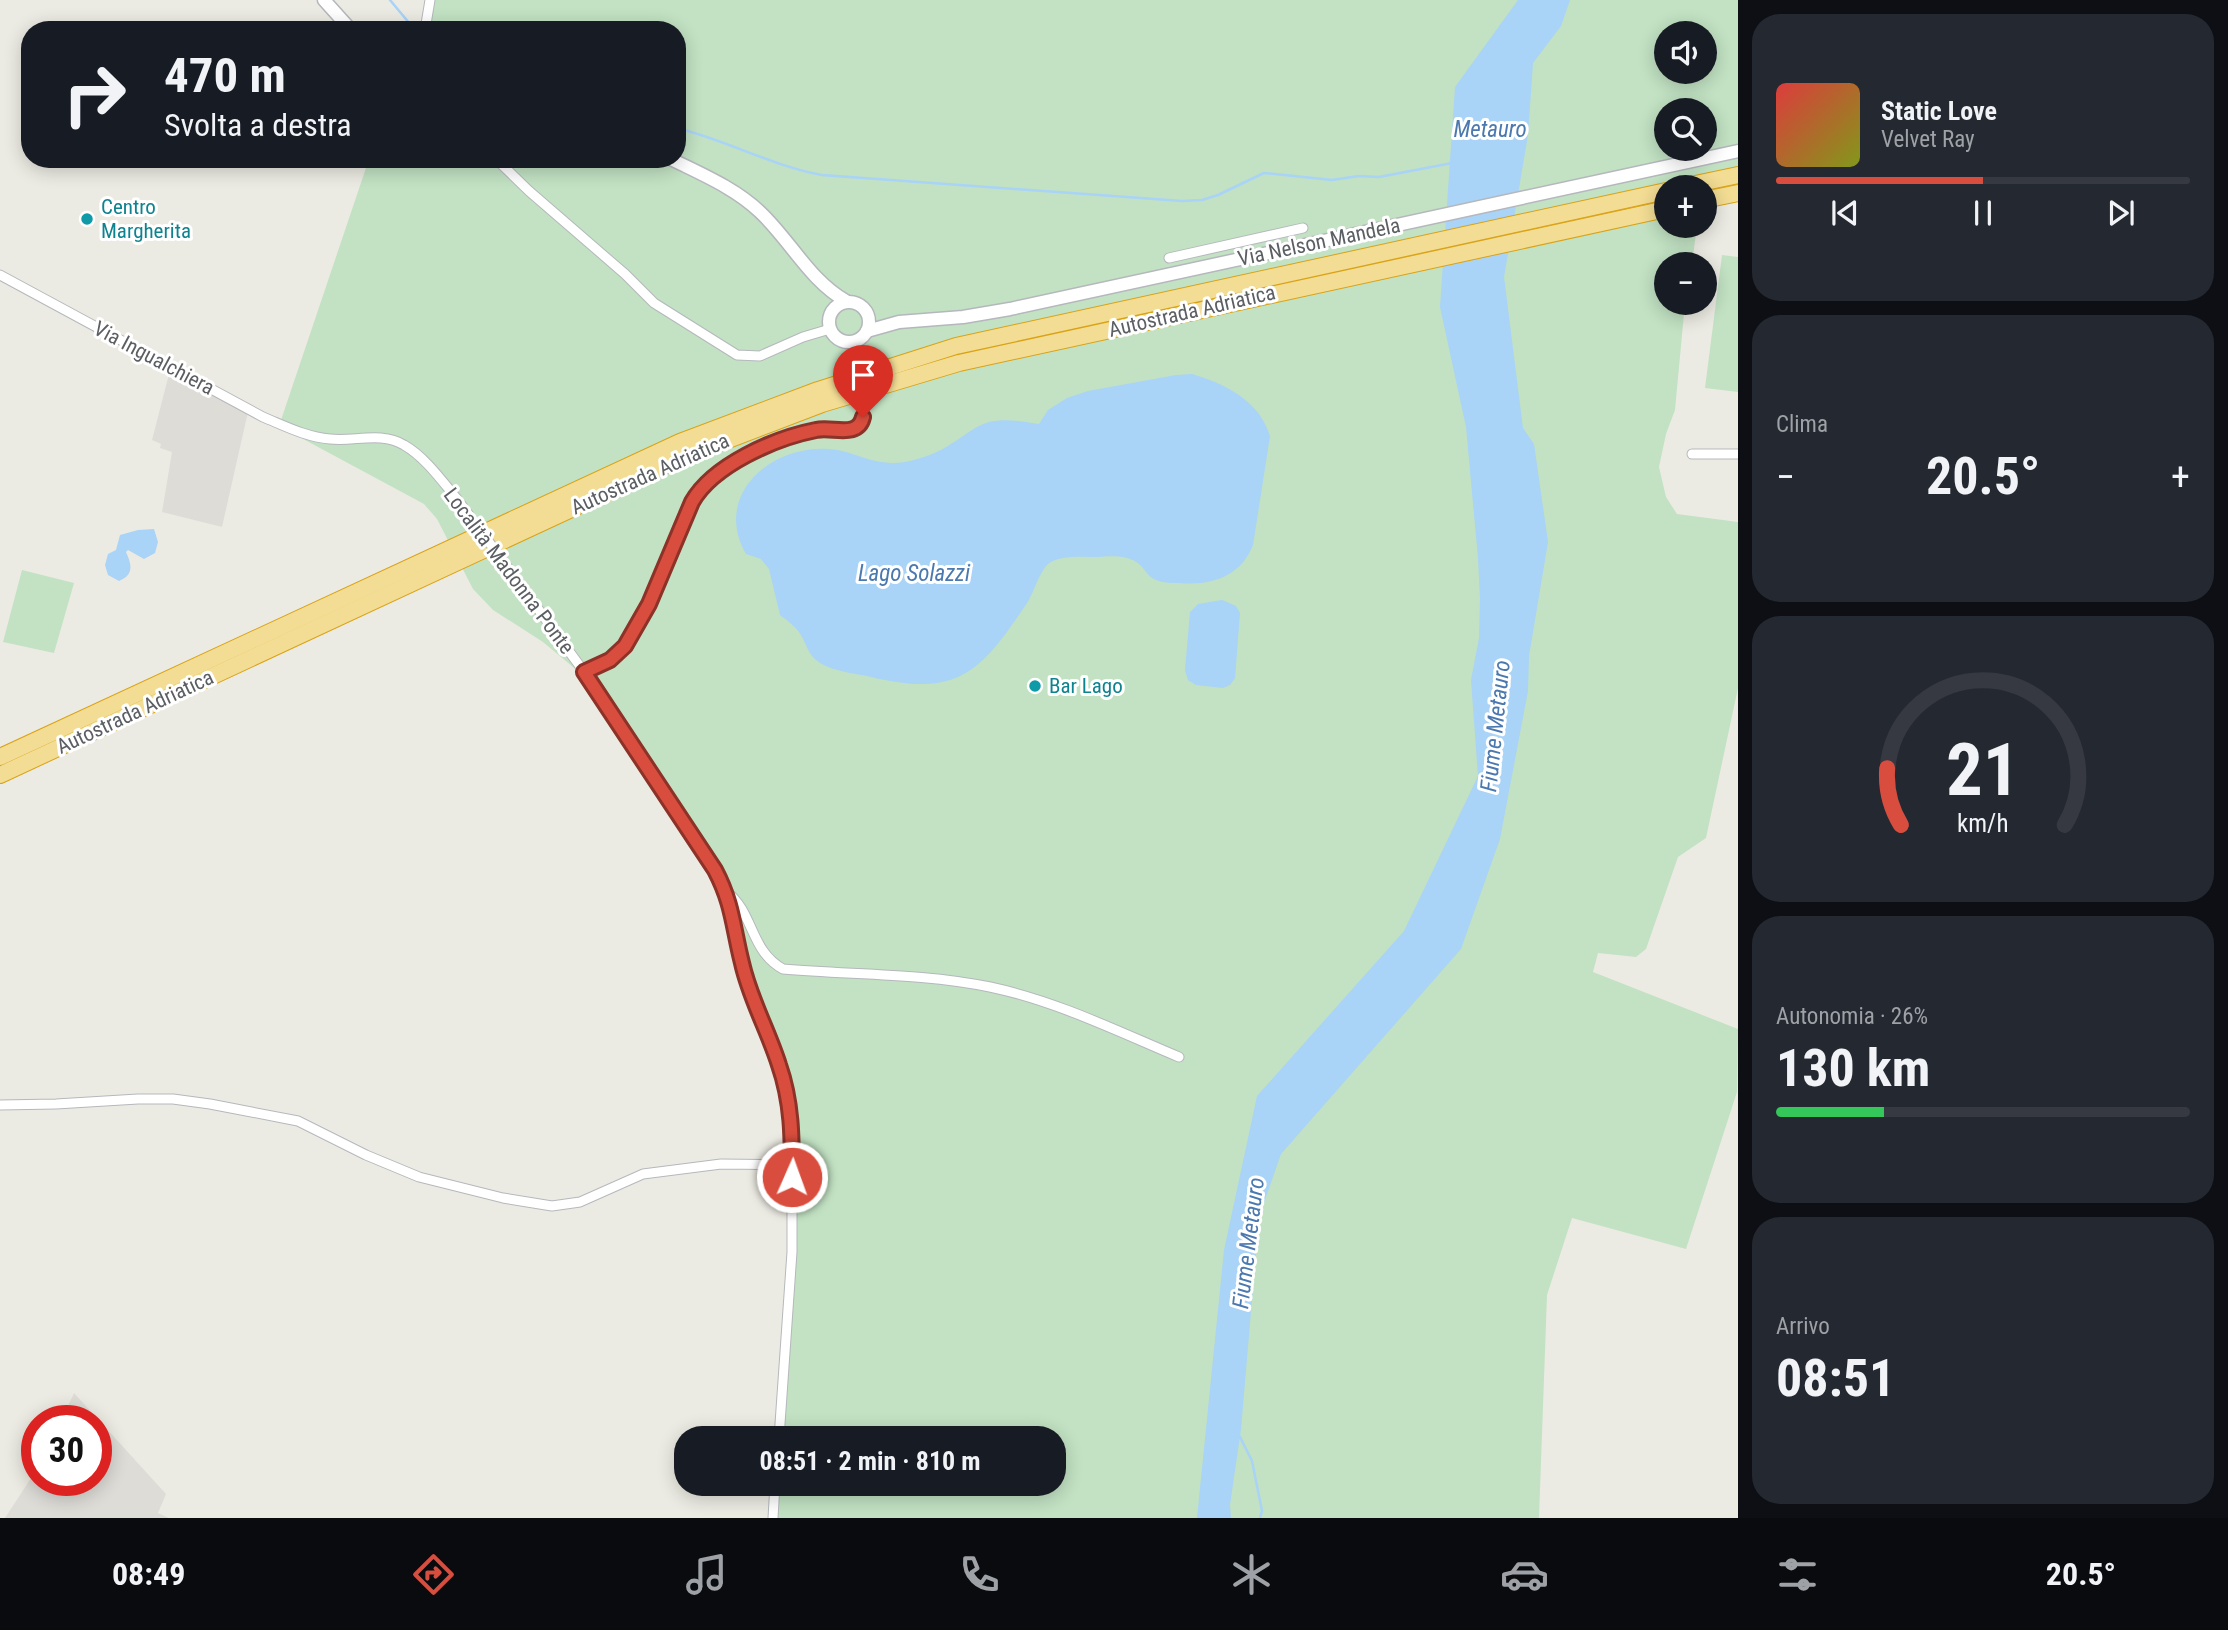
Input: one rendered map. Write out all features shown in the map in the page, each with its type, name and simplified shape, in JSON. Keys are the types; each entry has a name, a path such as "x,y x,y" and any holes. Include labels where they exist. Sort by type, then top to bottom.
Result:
{"highway":[{"name":"Autostrada Adriatica","path":"0,757 680,442 818,390 956,346 1654,194"},
{"name":"Autostrada Adriatica","path":"0,775 681,458 822,404 959,363 1654,212"}],"main road":[{"path":"324,0 343,21"},
{"name":"Via Nelson Mandela","path":"867,331 899,322 963,317 1010,309 1735,152"},
{"path":"686,167 732,191 758,210 786,239 820,282 832,293 860,305 867,312 867,331 860,339 845,342 836,337 830,329 829,320 837,305 846,301"},
{"path":"820,282 831,312"},
{"name":"Via Nelson Mandela","path":"867,312 899,322"}],"street":[{"path":"426,21 430,0"},
{"path":"506,168 654,303 737,355 760,356 803,337 830,329"},
{"path":"1169,258 1303,228"},
{"name":"Via Ingualchiera","path":"0,275 263,416 310,436"},
{"path":"584,672 610,660 625,646 649,604 687,512 698,492 711,479 762,448 793,435 820,429 850,430 858,427 862,423 863,411"},
{"name":"Località Madonna Ponte","path":"310,436 332,440 362,437 402,443 413,451 457,499 584,672 715,870 726,891 733,912 742,964 755,1007 780,1066 792,1121 790,1297 780,1426"},
{"path":"1692,454 1738,454"},
{"name":"Località Madonna Ponte","path":"726,891 741,909 763,953 783,969 930,979 988,987 1053,1005 1179,1057"},
{"path":"0,1105 138,1099 173,1099 210,1104 298,1121 366,1155 419,1177 503,1199 552,1206 580,1202 643,1174 654,1172 721,1164 792,1165"},
{"path":"773,1518 774,1496"}],"shaded area":[{"path":"169,374 248,412 222,527 162,512 172,452 160,448 161,444 152,440"},
{"path":"74,1393 85,1405 68,1405"},
{"path":"112,1435 166,1494 158,1513 169,1518 5,1518 21,1494 21,1496 112,1496"}],"green space":[{"path":"433,0 1738,0 1738,177 1717,183 1717,175 1654,175 1654,238 1695,238 1694,252 1654,252 1654,315 1684,315 1675,410 1666,434 1659,467 1666,497 1677,514 1738,522 1738,688 1706,838 1678,857 1646,949 1636,957 1598,953 1593,972 1738,1029 1737,1092 1686,1249 1572,1218 1547,1295 1539,1518 774,1518 775,1496 1066,1496 1066,1426 779,1426 788,1316 794,1117 756,1011 721,879 585,677 543,642 493,610 473,589 437,519 424,504 279,426 366,168 686,168 686,21 427,21"},
{"path":"1722,255 1738,257 1738,392 1705,388 1714,315 1717,315"},
{"path":"22,570 74,583 54,653 3,642"}],"water":[{"path":"1518,0 1570,0 1561,26 1533,63 1528,135 1504,277 1523,428 1534,444 1548,542 1529,656 1528,691 1500,839 1461,949 1281,1154 1259,1217 1241,1429 1230,1505 1231,1518 1197,1518 1224,1250 1257,1096 1404,931 1478,776 1471,680 1479,638 1478,558 1466,427 1440,307 1455,87"},
{"name":"Lago Solazzi","path":"1192,374 1239,395 1258,413 1270,436 1253,545 1248,556 1224,577 1192,584 1155,580 1135,561 1114,556 1061,558 1051,562 1044,569 1027,603 996,647 965,674 947,681 901,683 839,670 820,663 811,655 798,630 780,615 769,569 761,559 746,554 738,533 736,513 742,495 752,479 785,456 805,450 827,449 882,462 905,462 937,452 977,427 992,421 1012,420 1039,424 1048,410 1067,398 1088,391"},
{"path":"154,529 158,542 155,553 144,559 128,550 126,552 130,569 127,576 119,581 108,575 105,565 108,554 116,550 120,535"},
{"path":"1222,600 1236,606 1240,613 1235,678 1230,685 1223,688 1196,685 1188,680 1185,670 1190,612 1198,604"}],"waterway":[{"path":"390,0 408,21"},
{"path":"686,131 785,166 822,175 1182,201 1202,200 1218,195 1264,173 1332,180 1359,176 1379,177 1452,163"},
{"path":"1239,1435 1252,1461 1262,1511 1260,1518"}],"tunnel":[{"path":"848,364 863,411"}],"place":[{"name":"Centro Margherita","path":"87,219"},
{"name":"Bar Lago","path":"1035,686"}],"route":[{"path":"792,1177 792,1121 780,1066 755,1007 742,964 733,912 726,891 715,870 584,672 610,660 625,646 649,604 682,521 698,492 711,479 762,448 793,435 820,429 850,430 858,427 863,417"}],"water label":[{"name":"Metauro","path":"1490,129"},
{"name":"Fiume Metauro","path":"1495,726"},
{"name":"Fiume Metauro","path":"1248,1243"}]}
